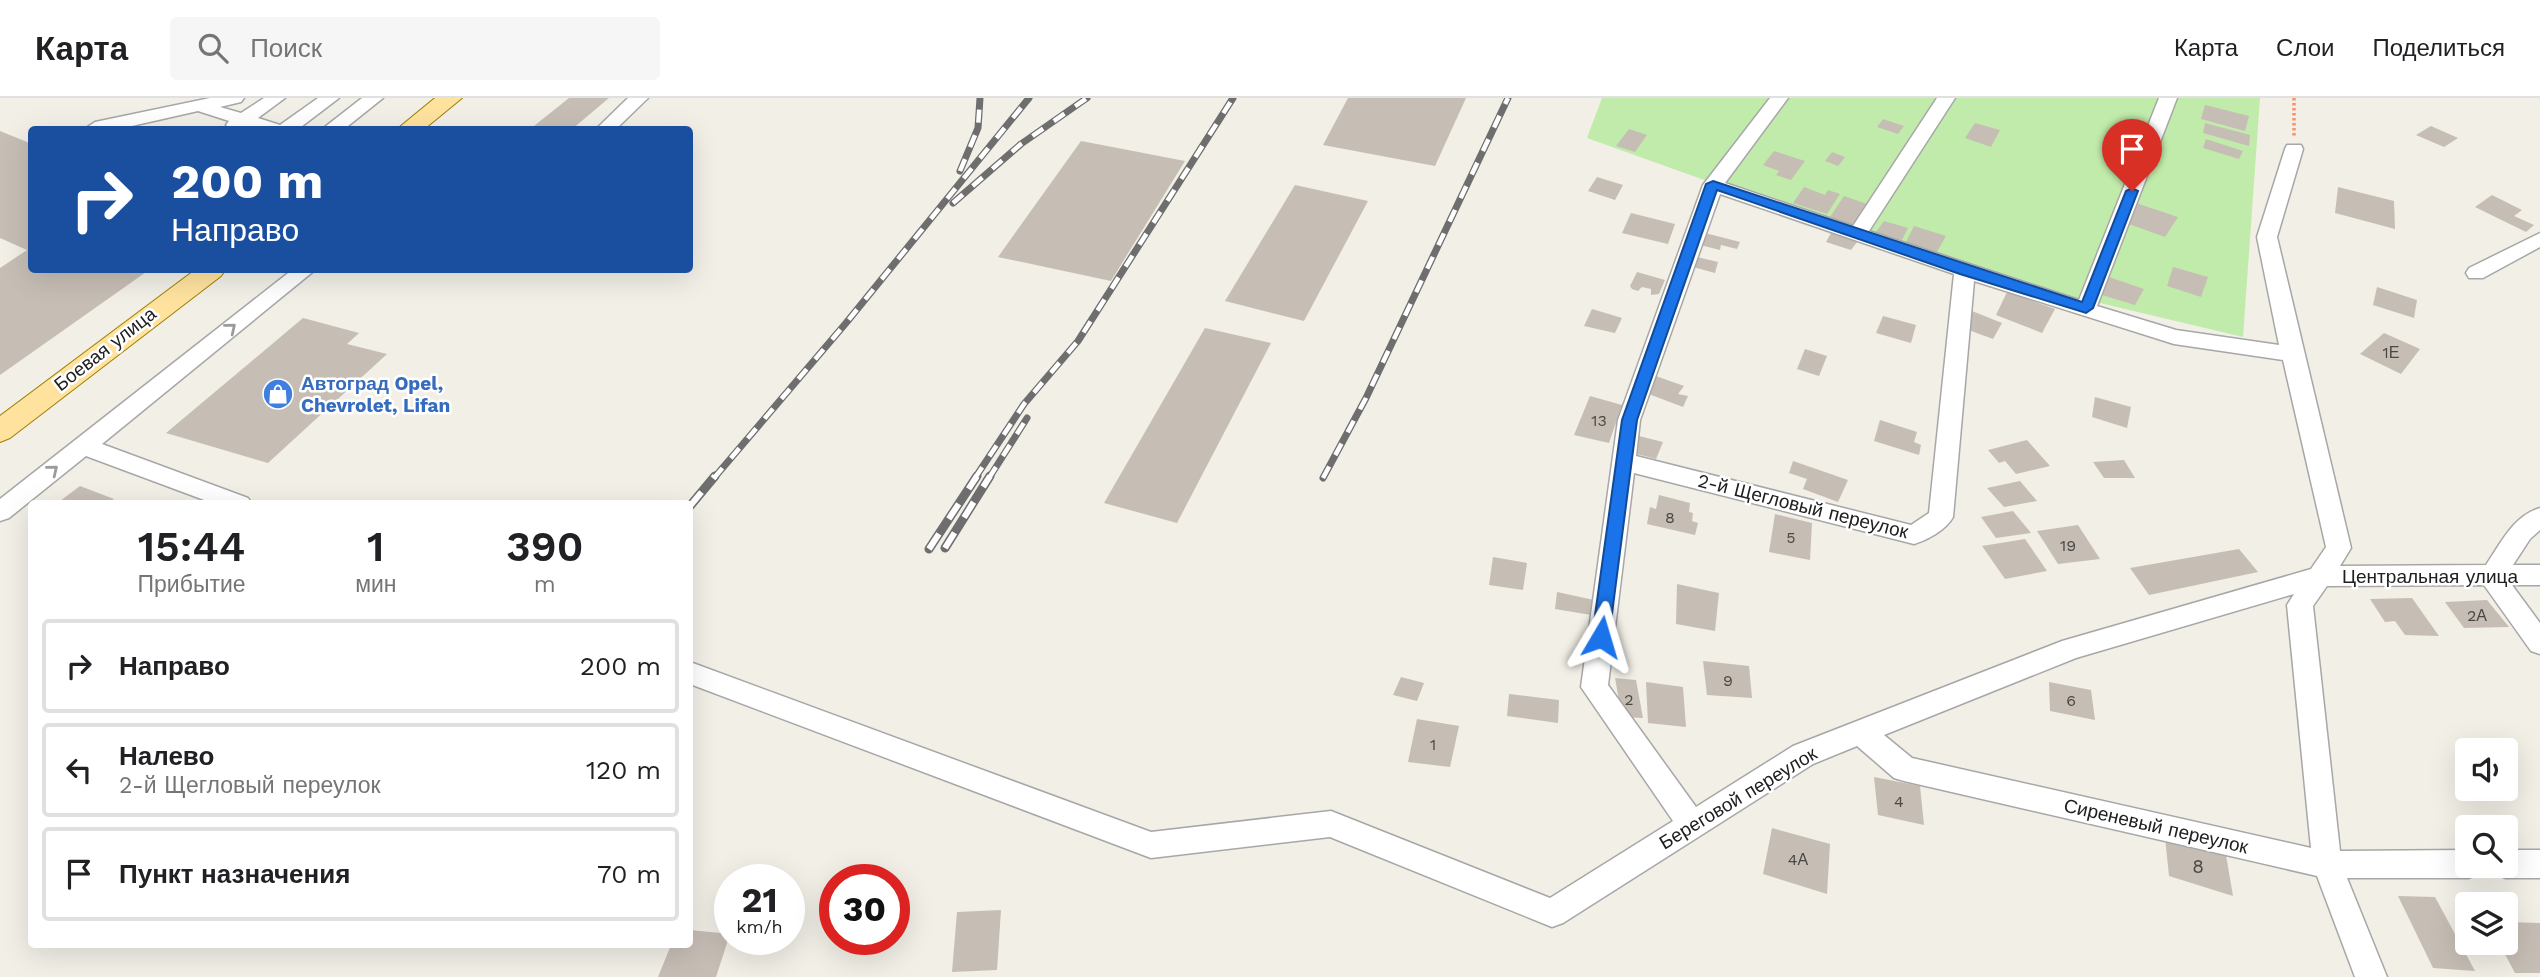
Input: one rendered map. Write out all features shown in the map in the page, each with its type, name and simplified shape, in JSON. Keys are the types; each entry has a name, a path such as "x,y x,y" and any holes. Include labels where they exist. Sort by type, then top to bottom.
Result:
{"main road":[{"path":"412,126 450,98"},
{"name":"Боевая улица","path":"0,431 146,317 208,273"}],"street":[{"path":"104,126 234,98"},
{"path":"198,106 236,124 276,98"},
{"path":"287,126 330,98"},
{"path":"336,126 374,98"},
{"path":"608,126 639,98"},
{"path":"1693,825 1594,687 1629,420 1713,184 1779,98"},
{"path":"1858,233 1946,98"},
{"path":"2086,308 2168,98"},
{"path":"2294,149 2267,237 2339,548 2301,605 2327,865 2371,977"},
{"path":"1713,184 1965,271 2175,337 2292,354"},
{"path":"2476,273 2540,239"},
{"name":"2-й Щегловый переулок","path":"1624,462 1914,536 1941,517 1965,271"},
{"path":"0,512 301,273"},
{"path":"84,446 229,500"},
{"path":"2540,517 2521,532 2492,577 2540,643"},
{"name":"Центральная улица","path":"2320,576 2540,575"},
{"name":"Береговой переулок","path":"693,674 1152,845 1331,824 1552,913 1803,755 2071,649 2320,576"},
{"name":"Сиреневый переулок","path":"1861,732 1904,769 2327,865 2455,864"},
{"path":"2518,864 2540,864"}],"path":[{"path":"2294,98 2294,149"}],"green space":[{"path":"1602,98 2260,98 2243,337 2100,303 2080,302 1707,181 1587,138"}],"building":[{"path":"569,98 609,98 576,126 534,126"},
{"path":"1348,98 1466,98 1435,166 1323,145"},
{"path":"2205,105 2249,116 2245,131 2201,119"},
{"path":"1883,119 1904,126 1898,134 1877,127"},
{"path":"1975,123 2000,130 1991,147 1965,138"},
{"path":"2205,123 2250,135 2249,146 2203,133"},
{"path":"2431,126 2458,138 2444,147 2416,135"},
{"path":"1629,129 1647,135 1635,152 1616,146"},
{"path":"0,131 28,142 28,273 145,273 0,375 0,268 27,250 0,238"},
{"path":"2206,139 2243,151 2239,159 2203,148"},
{"path":"1081,141 1185,161 1111,281 998,257"},
{"path":"1774,151 1805,161 1791,180 1776,175 1779,171 1763,165"},
{"path":"1832,152 1845,157 1838,166 1825,161"},
{"path":"1597,177 1623,185 1615,200 1588,191"},
{"path":"1295,185 1368,201 1304,321 1225,301"},
{"path":"1804,187 1825,195 1828,190 1840,194 1827,214 1793,203"},
{"path":"2338,187 2394,201 2395,229 2335,213"},
{"path":"2492,195 2522,210 2514,216 2534,225 2526,232 2475,207"},
{"path":"1844,196 1870,205 1856,226 1830,217"},
{"path":"2136,203 2178,217 2165,237 2126,223"},
{"path":"1631,213 1675,224 1668,244 1622,233"},
{"path":"1884,221 1908,228 1902,240 1876,232"},
{"path":"1914,226 1946,236 1937,252 1906,242"},
{"path":"1705,233 1740,242 1737,249 1721,245 1720,250 1700,245"},
{"path":"1831,233 1857,242 1851,250 1826,242"},
{"path":"1697,257 1718,262 1715,273 1693,267"},
{"path":"2173,267 2208,277 2201,297 2167,286"},
{"path":"1637,272 1665,280 1659,294 1651,295 1651,289 1642,287 1638,291 1632,289 1630,286"},
{"path":"2109,277 2144,289 2135,305 2102,295"},
{"path":"2377,287 2417,300 2414,318 2373,305"},
{"path":"2007,292 2055,309 2042,333 1996,315"},
{"path":"1592,309 1622,318 1615,333 1584,326"},
{"path":"1972,311 2002,323 1993,339 1963,328"},
{"path":"1883,316 1916,325 1911,343 1876,333"},
{"name":"Автоград Opel, Chevrolet, Lifan","path":"303,318 359,333 347,344 387,354 268,463 166,433"},
{"path":"1205,328 1271,343 1177,523 1104,503"},
{"path":"2384,333 2420,349 2401,374 2360,354"},
{"path":"1805,349 1827,356 1819,376 1797,369"},
{"path":"1653,375 1684,386 1678,394 1688,396 1683,407 1646,393"},
{"path":"1590,396 1622,405 1609,443 1574,435"},
{"path":"2095,397 2131,407 2127,428 2092,417"},
{"path":"1880,420 1917,432 1914,442 1921,445 1919,455 1874,441"},
{"path":"1639,436 1663,442 1656,459 1633,453"},
{"path":"2027,440 2050,466 2016,474 2005,461 1999,463 1988,450"},
{"path":"2124,460 2135,478 2104,478 2093,462"},
{"path":"1793,461 1848,480 1838,502 1803,489 1807,479 1789,473"},
{"path":"2020,481 2037,501 2004,507 1987,488"},
{"path":"80,486 114,499 113,500 61,500"},
{"path":"1659,495 1690,503 1692,521 1698,523 1695,535 1647,524 1650,507 1656,509"},
{"path":"2013,511 2031,533 1996,538 1981,517"},
{"path":"1775,514 1812,523 1810,560 1769,552"},
{"path":"2078,525 2100,559 2058,564 2037,531"},
{"path":"2025,539 2047,571 2005,579 1982,546"},
{"path":"2239,549 2258,572 2149,595 2130,568"},
{"path":"1493,557 1527,563 1523,590 1489,585"},
{"path":"1677,584 1719,593 1715,631 1676,624"},
{"path":"1557,592 1594,600 1591,615 1555,609"},
{"path":"2412,598 2439,636 2405,635 2395,621 2385,622 2370,599"},
{"path":"2487,600 2509,627 2464,628 2445,602"},
{"path":"1703,661 1749,666 1752,698 1707,695"},
{"path":"1401,677 1424,683 1417,701 1393,695"},
{"path":"1615,678 1636,680 1643,718 1622,717"},
{"path":"1646,682 1683,687 1686,727 1648,723"},
{"path":"2049,682 2091,690 2095,720 2050,711"},
{"path":"1509,694 1559,700 1558,723 1507,716"},
{"path":"1417,719 1459,726 1450,767 1408,762"},
{"path":"1874,777 1920,786 1924,825 1878,815"},
{"path":"1772,828 1830,844 1827,894 1763,874"},
{"path":"2165,837 2226,855 2233,896 2169,876"},
{"path":"2398,896 2435,897 2455,934 2455,955 2466,955 2475,971 2433,968"},
{"path":"1001,910 997,970 952,972 957,912"},
{"path":"2518,922 2540,923 2540,973 2515,973 2505,955 2518,955"},
{"path":"693,930 714,932 714,955 723,955 716,977 658,977 670,948 693,948"}],"railway":[{"path":"960,171 978,128 980,98"},
{"path":"714,478 846,323 1029,98"},
{"path":"953,203 1021,144 1087,98"},
{"path":"975,478 1024,404 1078,341 1233,98"},
{"path":"1323,478 1366,398 1508,98"},
{"path":"989,478 1027,418"},
{"path":"693,502 715,476"},
{"path":"929,549 977,476"},
{"path":"945,548 990,476"}],"place":[{"name":"Автоград Opel, Chevrolet, Lifan","path":"278,394"}],"route":[{"path":"1601,637 1629,420 1713,184 1965,271 2086,308 2132,191"}]}
